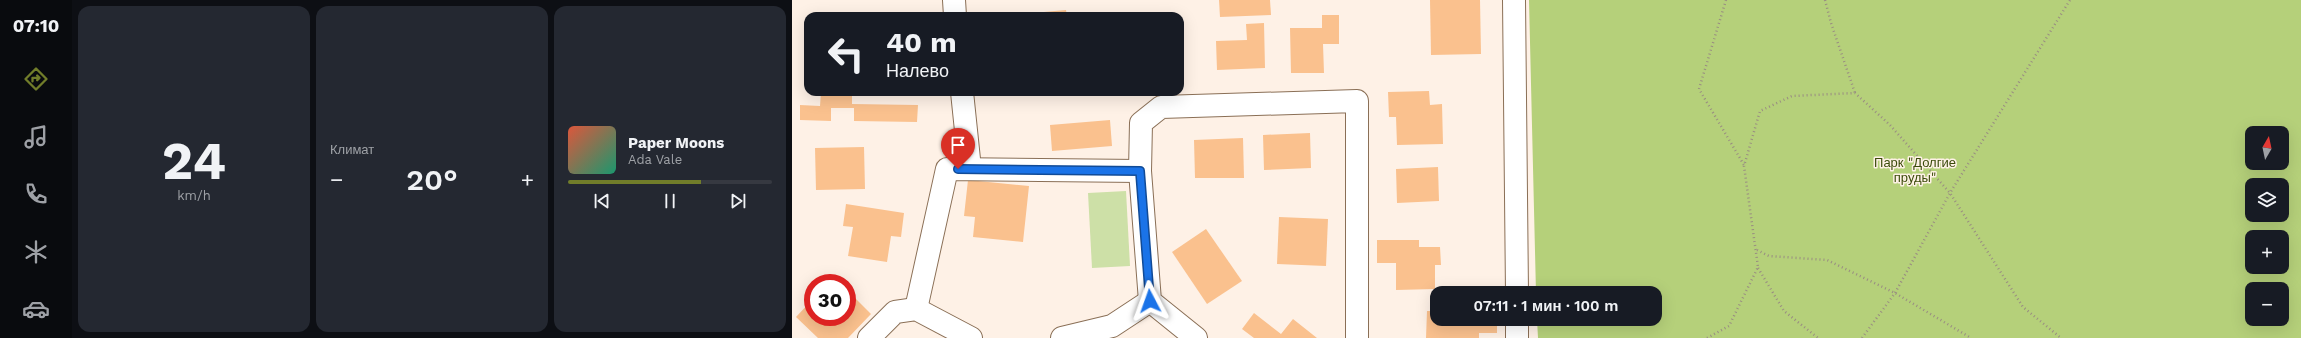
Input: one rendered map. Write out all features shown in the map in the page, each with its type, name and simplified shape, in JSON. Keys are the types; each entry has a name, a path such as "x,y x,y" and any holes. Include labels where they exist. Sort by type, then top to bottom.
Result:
{"street":[{"path":"954,0 955,12"},
{"path":"1514,0 1517,286"},
{"path":"962,96 970,169"},
{"path":"1196,338 1150,301 1140,171 1141,123 1161,107 1357,101 1357,338"},
{"path":"916,309 947,169 1140,171"},
{"path":"1062,338 1112,326 1150,301"},
{"path":"869,338 895,312 916,309 971,338"},
{"path":"1517,326 1517,338"}],"path":[{"path":"1726,0 1699,89 1744,166 1758,267 1784,311 1818,338"},
{"path":"1825,0 1855,93 1890,125 1950,194 2023,307 2061,338"},
{"path":"1862,338 1895,293 1950,194 2070,0"},
{"path":"1744,166 1760,111 1792,96 1855,93"},
{"path":"1756,250 1769,256 1827,260 1895,293 1971,338"},
{"path":"1707,338 1729,326 1758,267"}],"green space":[{"name":"Парк \"Долгие пруды\"","path":"1529,0 2301,0 2301,338 1538,338 1537,326 1662,326 1662,286 1536,286"},
{"path":"1126,191 1130,266 1092,268 1088,193"}],"building":[{"path":"1219,0 1270,0 1271,15 1220,17"},
{"path":"1430,0 1480,0 1481,54 1431,55"},
{"path":"1066,10 1066,12 1044,12"},
{"path":"1322,15 1339,15 1339,44 1323,44 1324,73 1291,73 1290,28 1322,28"},
{"path":"1264,23 1265,68 1217,70 1216,41 1247,40 1246,24"},
{"path":"1429,91 1430,105 1442,104 1443,144 1397,145 1396,117 1389,117 1388,92"},
{"path":"821,96 852,96 852,104 918,105 917,122 854,121 854,108 831,108 831,121 800,120 800,105 820,106"},
{"path":"1110,120 1112,146 1052,151 1050,125"},
{"path":"1310,133 1311,168 1264,170 1263,135"},
{"path":"1243,138 1244,178 1195,178 1194,140"},
{"path":"864,147 865,189 816,190 815,148"},
{"path":"1438,167 1439,201 1397,203 1396,169"},
{"path":"968,180 1029,186 1023,242 973,237 975,217 964,216"},
{"path":"846,204 904,213 901,237 891,236 887,262 848,256 853,227 843,226"},
{"path":"1279,217 1328,219 1326,266 1277,264"},
{"path":"1206,229 1242,281 1207,304 1172,252"},
{"path":"1377,240 1419,240 1419,247 1440,247 1441,265 1435,265 1435,286 1430,286 1430,289 1396,290 1396,263 1377,263"},
{"path":"856,299 871,314 848,338 818,338 805,326 856,326"},
{"path":"804,309 804,325 796,317"},
{"path":"1427,311 1430,311 1430,326 1497,326 1497,333 1479,333 1479,338 1426,338"},
{"path":"1254,313 1281,334 1293,319 1317,338 1254,338 1242,329"}],"route":[{"path":"958,169 1140,171 1150,301"}]}
